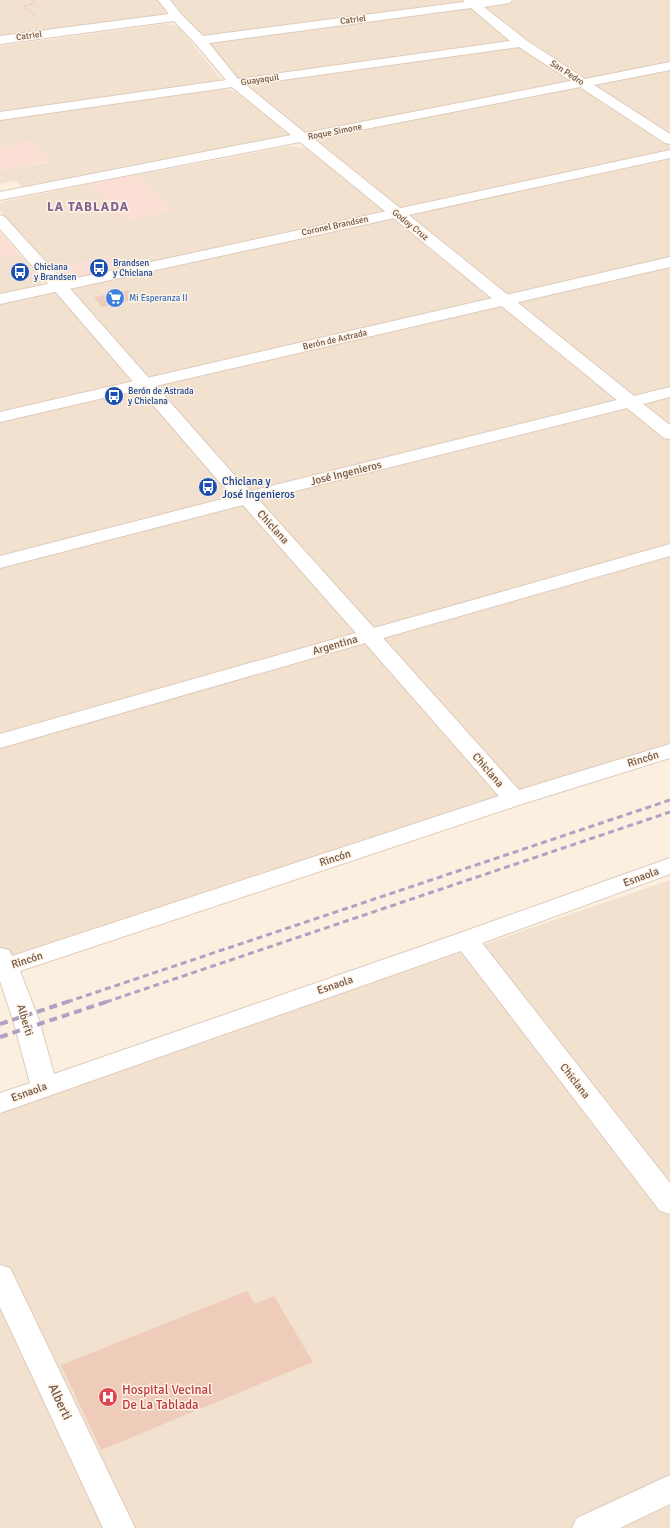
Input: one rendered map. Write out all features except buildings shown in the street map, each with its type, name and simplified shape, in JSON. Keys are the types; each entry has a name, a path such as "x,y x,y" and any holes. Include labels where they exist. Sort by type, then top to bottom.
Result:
{"street":[{"name":"Godoy Cruz","path":"164,0 200,40 235,83 503,301 670,434"},
{"name":"Catriel","path":"200,40 472,2 506,0"},
{"name":"San Pedro","path":"472,2 521,43 670,140"},
{"name":"Catriel","path":"0,40 178,17"},
{"name":"Guayaquil","path":"0,116 521,43"},
{"name":"Roque Simone","path":"0,196 670,66"},
{"name":"Coronel Brandsen","path":"0,299 670,154"},
{"name":"Chiclana","path":"0,220 228,481 247,498 514,799"},
{"name":"Berón de Astrada","path":"0,417 670,262"},
{"name":"José Ingenieros","path":"0,562 247,498 670,392"},
{"name":"Argentina","path":"0,741 670,550"},
{"name":"Rincón","path":"2,964 514,799 670,751"},
{"name":"Esnaola","path":"0,1103 466,940 670,866"},
{"name":"Chiclana","path":"466,940 670,1203"},
{"name":"Alberti","path":"2,964 25,1016 44,1087"},
{"name":"Alberti","path":"0,1276 119,1528"},
{"path":"588,1528 670,1489"}],"path":[{"path":"33,0 34,4 23,6 42,21"}],"shaded area":[{"path":"0,0 158,0 167,11 163,16 0,38"},
{"path":"171,0 670,0 670,153 401,208 395,206 236,78"},
{"path":"164,24 178,26 220,78 220,80 0,113 0,46"},
{"path":"220,89 234,91 289,133 289,135 287,137 24,189 16,181 0,184 0,171 49,162 31,141 0,147 0,120"},
{"path":"31,141 50,161 0,171 0,147"},
{"path":"290,146 307,148 385,211 383,213 123,269 111,256 53,269 0,211 0,203 5,201 90,184 126,220 172,211 136,175"},
{"path":"670,159 670,744 0,962 0,303"},
{"path":"136,175 173,211 126,220 90,184"},
{"path":"0,232 19,254 0,258"},
{"path":"19,254 42,280 42,283 35,289 0,296 0,258"},
{"path":"111,256 123,269 73,279 63,278 53,269"},
{"path":"670,880 670,1528 0,1528 0,1112"}],"railway":[{"path":"69,1001 670,800"},
{"path":"107,1002 670,812"},
{"path":"0,1024 69,1001"},
{"path":"0,1037 107,1002"}],"place":[{"name":"Brandsen y Chiclana","path":"99,268"},
{"name":"Chiclana y Brandsen","path":"20,272"},
{"name":"Mi Esperanza II","path":"115,298"},
{"name":"Berón de Astrada y Chiclana","path":"114,396"},
{"name":"Chiclana y José Ingenieros","path":"208,487"},
{"name":"Hospital Vecinal De La Tablada","path":"108,1397"}],"district":[{"name":"LA TABLADA","path":"88,207"}]}
